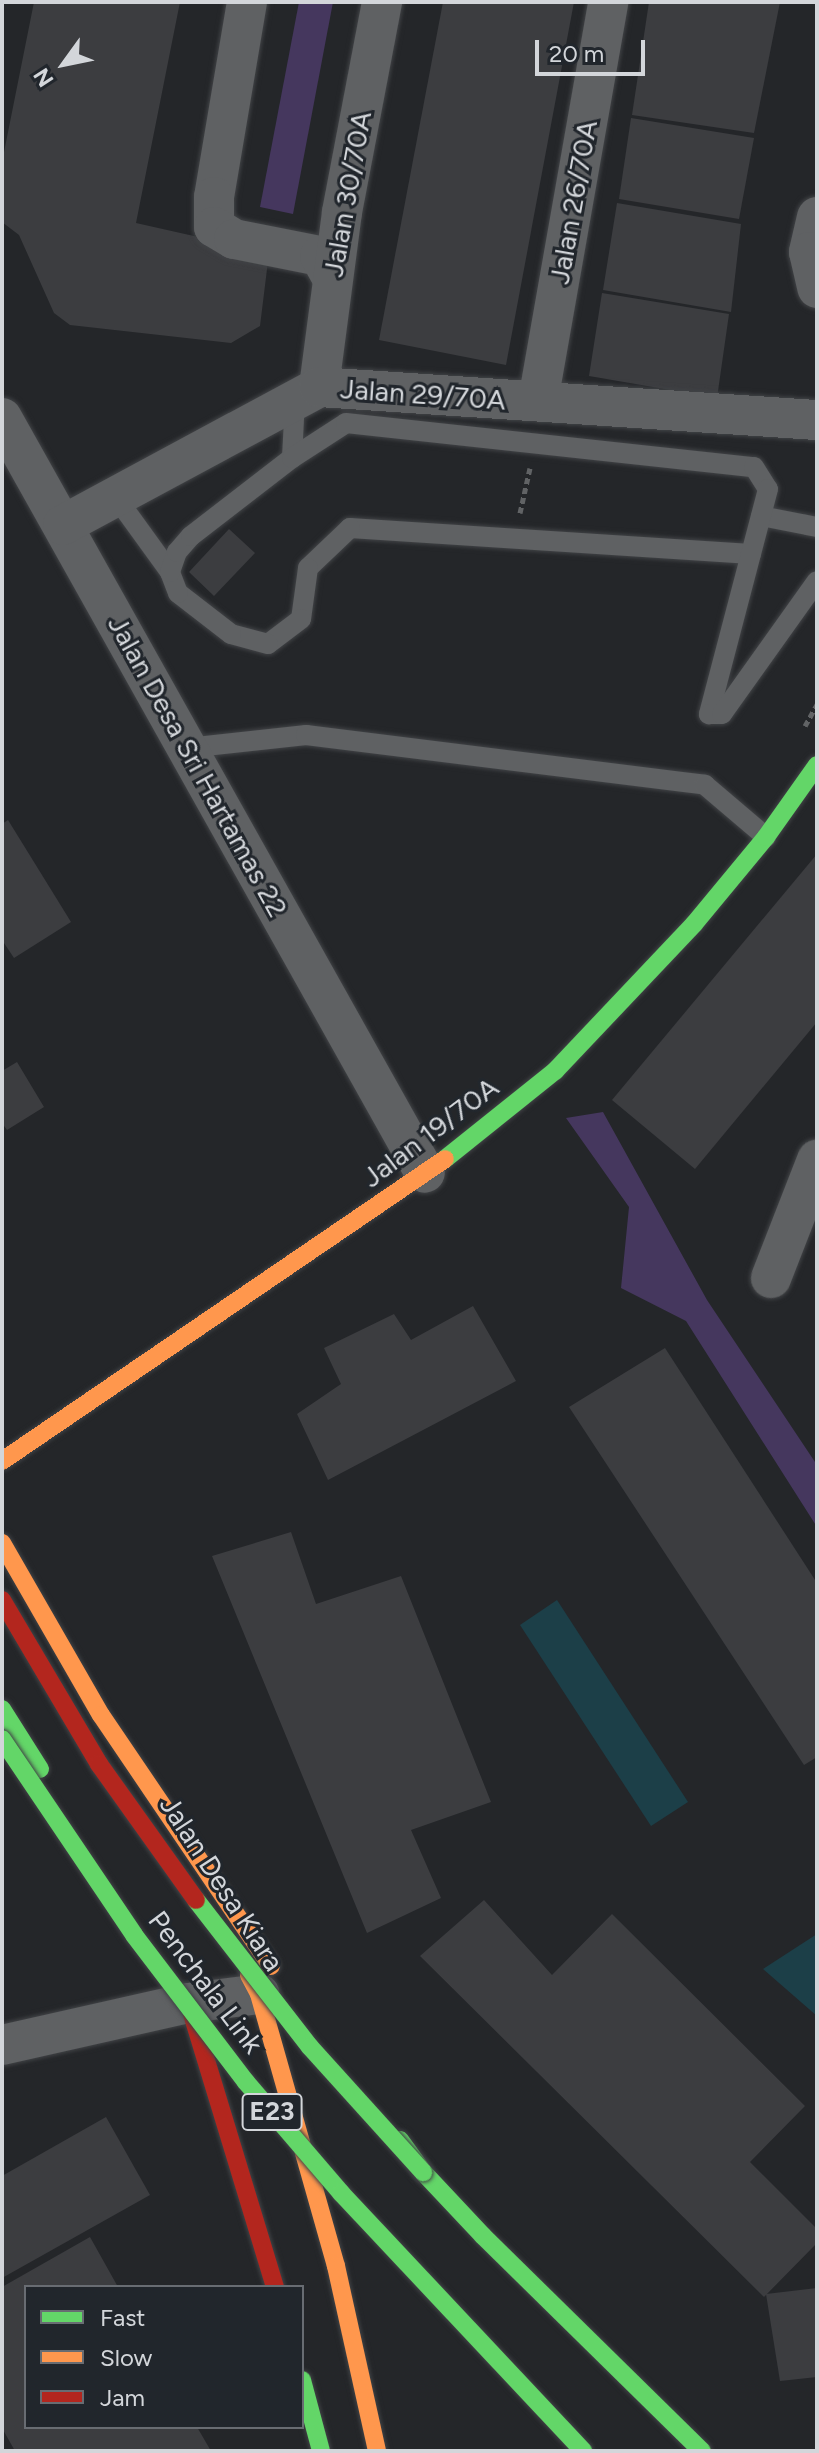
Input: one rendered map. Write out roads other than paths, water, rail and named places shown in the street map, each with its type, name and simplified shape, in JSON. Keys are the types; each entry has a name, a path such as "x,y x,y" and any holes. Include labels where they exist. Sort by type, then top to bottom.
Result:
{"main road":[{"name":"Jalan 19/70A","path":"2,1461 388,1200 478,1135 555,1071 641,983 766,837 817,765"},
{"path":"2,1543 101,1715 256,1946 423,2172"},
{"path":"2,1600 99,1764 205,1912 310,2047 483,2236 702,2451"},
{"name":"Jalan Desa Kiara","path":"2,1614 204,1897 259,1994 336,2266 377,2451"},
{"path":"2,1709 189,2003 274,2285"},
{"name":"Penchala Link","path":"2,1739 134,1935 246,2082 341,2193 583,2451"},
{"path":"304,2387 321,2451"}],"street":[{"path":"247,2 214,197 214,227 234,239 320,256 332,278"},
{"name":"Jalan 30/70A","path":"307,393 332,278 382,2"},
{"name":"Jalan 26/70A","path":"538,401 608,2"},
{"path":"817,217 809,252 817,288"},
{"path":"63,525 307,393"},
{"name":"Jalan 29/70A","path":"307,393 538,401 817,420"},
{"name":"Jalan Desa Sri Hartamas 22","path":"2,418 425,1173"},
{"name":"Jalan Desa Sri Hartamas 22","path":"388,1200 402,1159 392,1116"},
{"path":"771,1278 817,1160"},
{"path":"2,2045 189,2003 259,1994"}],"lane":[{"path":"292,458 307,393"},
{"path":"535,444 538,401"},
{"path":"170,572 177,552 191,536 292,458 346,423 754,467 768,489 709,714 722,714 817,581"},
{"path":"115,496 170,572 178,593 231,634 268,644 301,619 308,568 350,528 751,554"},
{"path":"761,516 817,527"},
{"path":"187,748 306,735 705,785 766,837"}],"water":[{"path":"557,1600 688,1802 651,1826 520,1625"},
{"path":"817,1934 817,2016 763,1969"}]}
